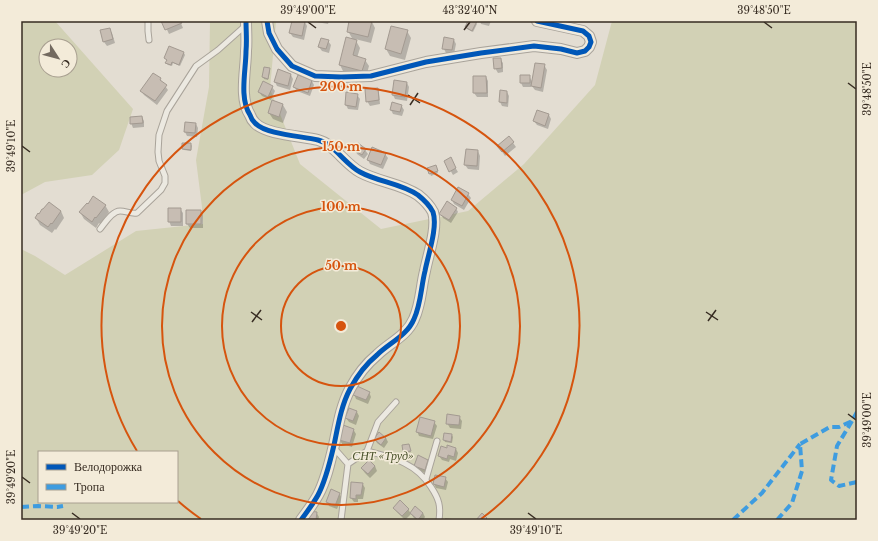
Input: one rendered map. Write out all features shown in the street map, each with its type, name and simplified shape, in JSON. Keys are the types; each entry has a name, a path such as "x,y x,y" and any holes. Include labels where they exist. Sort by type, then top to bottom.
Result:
{"street":[{"path":"267,21 269,33 277,49 292,66 315,76 341,78 371,76 426,62 534,46 561,49 577,54 585,51 589,47 591,42 589,36 583,31 537,21"},
{"path":"246,23 244,102 248,114 256,124 268,130 320,140 336,151 347,163 360,172 403,187 419,196 428,205 434,220 433,234 414,320 401,336 376,355 358,376 350,389 343,404 326,473 318,494 301,520"}],"lane":[{"path":"148,21 149,40"},
{"path":"100,228 116,212 137,213 161,190 165,183 165,176 158,161 159,136 167,111 196,66 218,50 246,23"},
{"path":"348,464 368,452 378,422 396,402"},
{"path":"426,479 437,441"},
{"path":"333,447 348,464 341,520"},
{"path":"368,452 393,458 417,471 426,479 436,495 440,505 439,520"}],"green space":[{"path":"21,21 55,21 70,38 38,38 38,78 78,78 78,47 133,109 119,150 92,175 45,182 21,195"},
{"name":"СНТ «Труд»","path":"210,21 276,21 270,89 300,164 381,229 468,211 524,164 595,85 612,21 857,21 857,520 21,520 21,249 65,275 136,231 203,224 196,160 209,87"}],"building":[{"path":"161,21 181,21 182,23 165,30"},
{"path":"292,21 305,21 302,36 289,33"},
{"path":"349,21 372,21 368,37 347,32"},
{"path":"468,21 477,21 472,31 465,27"},
{"path":"391,26 408,30 401,54 385,49"},
{"path":"110,28 113,39 103,42 100,30"},
{"path":"346,37 357,40 353,55 366,59 362,71 339,65"},
{"path":"444,37 454,39 452,50 442,49"},
{"path":"321,38 329,40 326,49 318,47"},
{"path":"169,46 184,52 179,65 172,62 171,65 165,63 167,60 164,58"},
{"path":"493,58 501,58 502,68 494,69"},
{"path":"535,63 545,64 541,88 531,86"},
{"path":"264,67 270,68 268,79 262,77"},
{"path":"278,69 291,74 288,86 274,82"},
{"path":"153,73 161,78 160,80 167,85 155,101 140,91"},
{"path":"298,75 312,80 308,93 293,87"},
{"path":"520,75 530,75 530,83 520,83"},
{"path":"473,76 486,76 487,93 473,93"},
{"path":"394,80 407,82 405,97 392,95"},
{"path":"263,81 273,86 268,97 258,92"},
{"path":"378,88 379,100 366,102 365,89"},
{"path":"500,90 507,91 507,103 499,102"},
{"path":"346,92 358,94 356,107 345,105"},
{"path":"272,100 283,104 279,117 268,113"},
{"path":"392,102 402,105 400,112 390,110"},
{"path":"537,110 549,114 545,126 533,121"},
{"path":"142,116 143,123 130,124 130,117"},
{"path":"185,122 196,123 195,133 184,132"},
{"path":"509,136 514,142 502,152 497,146"},
{"path":"182,143 191,143 191,150 182,149"},
{"path":"358,143 366,149 362,155 354,150"},
{"path":"372,147 386,153 381,165 367,160"},
{"path":"466,149 478,150 477,166 464,165"},
{"path":"451,157 456,168 449,172 444,161"},
{"path":"436,165 438,171 429,174 427,168"},
{"path":"458,187 469,193 462,206 451,200"},
{"path":"93,196 106,205 92,222 79,212 87,203 88,204"},
{"path":"447,201 457,208 449,220 439,214"},
{"path":"49,202 61,211 52,224 51,223 48,227 35,218"},
{"path":"168,208 181,208 181,222 168,222"},
{"path":"186,210 201,210 201,224 186,224"},
{"path":"357,386 370,392 366,400 353,395"},
{"path":"349,408 357,411 353,421 345,418"},
{"path":"447,414 460,416 459,425 446,424"},
{"path":"420,417 435,421 431,436 416,432"},
{"path":"343,425 354,429 350,443 339,440"},
{"path":"379,432 386,438 381,445 374,439"},
{"path":"444,433 452,434 451,442 443,440"},
{"path":"409,444 411,451 403,452 402,445"},
{"path":"447,445 456,448 454,457 448,455 447,459 438,456 441,446 447,448"},
{"path":"418,455 428,460 425,470 414,466"},
{"path":"369,460 375,466 368,474 361,468"},
{"path":"435,475 446,477 444,487 433,484"},
{"path":"351,482 363,483 361,495 356,495 356,499 350,498"},
{"path":"331,489 340,493 335,506 326,502"},
{"path":"400,500 409,509 402,516 393,508"},
{"path":"415,506 423,513 418,520 410,513"},
{"path":"309,511 317,512 316,520 308,520"},
{"path":"482,513 487,518 485,520 476,520"}],"marked path":[{"path":"777,520 792,503 802,471 800,444 830,427 839,427 852,421 857,412"},
{"path":"852,421 837,446 831,480 839,486 857,482"},
{"path":"733,520 762,493 800,444"},
{"path":"21,507 63,506"}],"cycle path":[{"path":"246,21 244,92 247,108 255,123 260,127 276,133 324,142 360,172 404,188 418,195 430,207 434,218 432,241 420,301 414,319 402,335 369,362 350,389 338,423 328,471 321,489 301,520"},
{"path":"267,21 269,33 277,49 292,66 315,76 371,76 426,62 534,46 561,49 577,53 585,51 589,47 591,42 589,36 583,31 537,21"}]}
